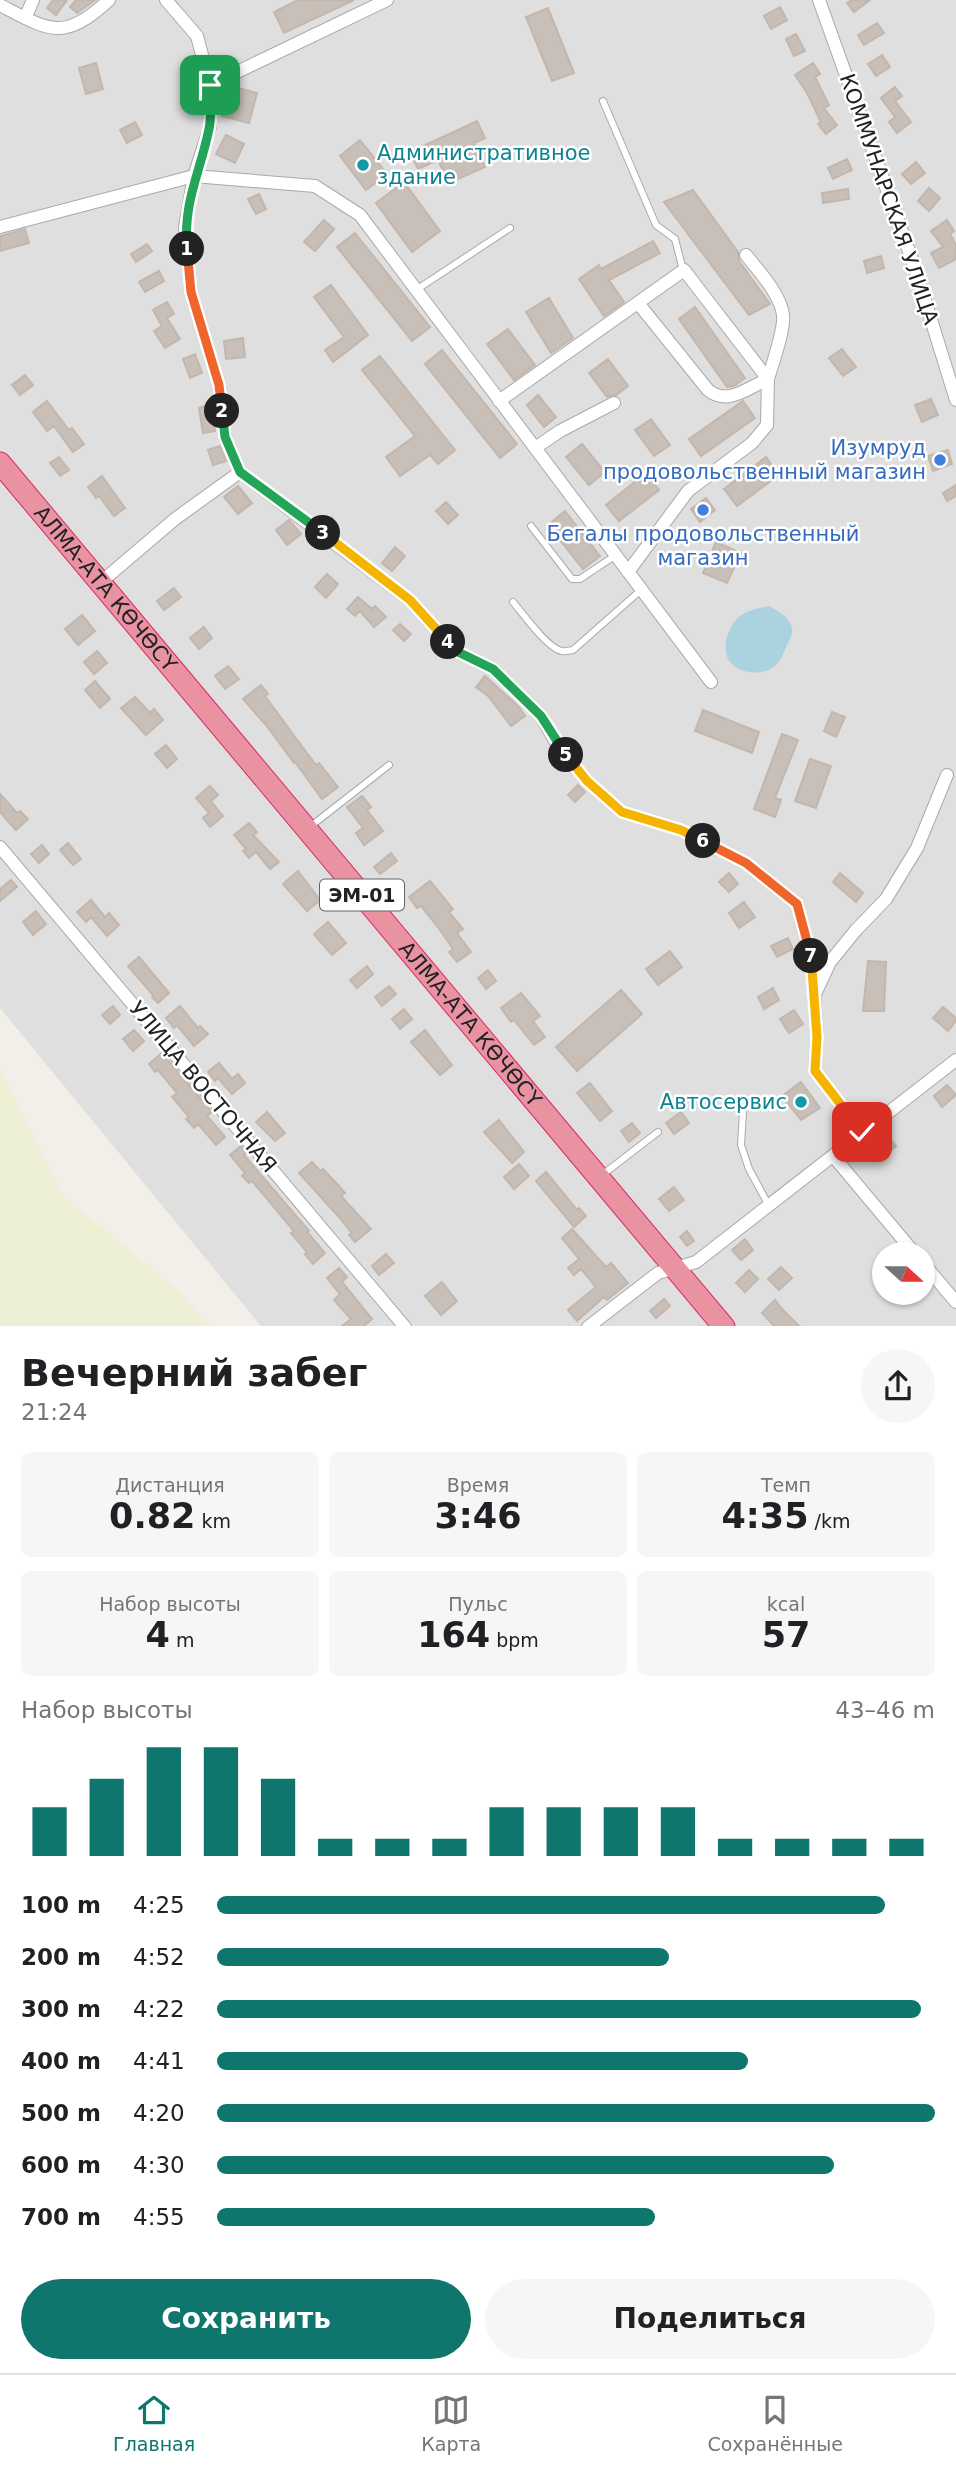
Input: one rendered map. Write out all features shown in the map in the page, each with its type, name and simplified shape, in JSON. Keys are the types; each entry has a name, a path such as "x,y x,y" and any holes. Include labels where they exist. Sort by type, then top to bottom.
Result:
{"highway":[{"name":"АЛМА-АТА КӨЧӨСҮ","path":"0,463 724,1326"}],"street":[{"path":"25,18 33,0"},
{"path":"0,5 42,28 68,28 79,24 108,0"},
{"path":"210,85 387,0"},
{"name":"КОММУНАРСКАЯ УЛИЦА","path":"819,0 915,268 956,400"},
{"path":"168,1 197,36 210,85 210,127 194,176 185,227 191,292 219,385 225,437 240,472 410,600 456,651 493,669 541,716 558,746 587,781 622,812 681,830 746,863 797,904 812,961 817,1037 815,1071 862,1132"},
{"path":"0,227 194,176 315,186 359,215 711,682"},
{"path":"628,572 688,491 752,443 767,425 768,379 784,315 770,284 746,255"},
{"path":"499,401 684,270 768,379"},
{"path":"638,303 708,390 716,396 727,399 768,379"},
{"path":"535,448 614,403"},
{"path":"101,582 175,519 240,472"},
{"path":"814,996 830,962 856,930 886,900 917,848 947,775"},
{"name":"УЛИЦА ВОСТОЧНАЯ","path":"0,847 405,1326"},
{"path":"588,1326 658,1273 696,1262 956,1060"},
{"path":"834,1157 905,1242"},
{"path":"935,1277 956,1302"}],"lane":[{"path":"603,101 656,225 675,239 684,270"},
{"path":"416,290 510,228"},
{"path":"531,526 572,579 580,579 616,555"},
{"path":"513,602 545,639 562,652 573,650 642,590"},
{"path":"307,829 389,765"},
{"path":"743,1111 741,1145 748,1169 768,1204"},
{"path":"599,1177 658,1132"}],"shaded area":[{"path":"0,0 956,0 956,1326 261,1326 0,1008"}],"green space":[{"path":"0,1068 62,1195 179,1291 210,1326 0,1326"}],"water":[{"path":"769,606 780,612 791,624 791,636 782,656 774,667 763,672 739,669 727,657 729,632 742,615"}],"building":[{"path":"53,0 67,0 56,15 47,8"},
{"path":"76,0 95,0 77,13 70,7"},
{"path":"298,0 354,0 284,33 274,12"},
{"path":"852,0 870,0 854,12 847,3"},
{"path":"780,7 787,20 771,29 764,16"},
{"path":"548,8 574,73 552,81 526,17"},
{"path":"877,23 884,33 864,45 858,35"},
{"path":"796,34 805,51 794,56 786,39"},
{"path":"882,55 890,67 876,76 868,64"},
{"path":"96,63 103,89 86,94 79,68"},
{"path":"813,63 820,74 815,77 829,105 824,108 837,125 826,134 818,124 821,122 795,75"},
{"path":"231,86 257,93 249,123 222,116"},
{"path":"895,87 902,96 895,101 911,122 897,133 889,122 895,117 881,98"},
{"path":"477,121 485,138 474,143 485,167 449,183 438,160 418,169 410,152"},
{"path":"135,122 142,135 127,143 120,130"},
{"path":"226,135 244,144 235,163 216,154"},
{"name":"Административное здание","path":"360,140 387,174 366,190 340,156"},
{"path":"847,159 852,170 833,179 828,168"},
{"path":"916,162 925,173 911,184 902,174"},
{"path":"404,182 440,231 412,252 376,203"},
{"path":"929,188 940,198 929,211 918,201"},
{"path":"848,189 849,199 823,203 822,193"},
{"path":"693,190 738,252 739,261 770,304 749,315 664,202"},
{"path":"259,194 266,209 256,214 248,199"},
{"path":"324,220 334,229 315,251 304,242"},
{"path":"947,220 954,231 950,234 956,245 956,259 939,268 931,253 943,247 931,231"},
{"path":"25,229 29,243 0,251 0,236"},
{"path":"355,233 430,327 412,341 337,247"},
{"path":"653,241 660,253 609,280 624,302 604,316 579,279 599,265 601,269"},
{"path":"147,244 152,251 136,262 131,254"},
{"path":"881,256 884,268 867,273 864,261"},
{"path":"159,271 164,281 145,292 139,282"},
{"path":"331,285 368,335 333,362 325,350 344,337 314,297"},
{"path":"549,298 573,338 551,353 526,312"},
{"path":"167,302 174,314 167,318 180,339 165,348 154,331 162,326 153,310"},
{"path":"695,307 745,378 734,386 727,387 679,319"},
{"path":"508,329 535,365 514,380 487,344"},
{"path":"243,338 245,357 226,359 224,341"},
{"path":"842,349 856,367 843,376 829,358"},
{"path":"442,350 517,444 500,458 425,364"},
{"path":"195,354 202,373 190,378 183,359"},
{"path":"380,356 455,450 438,464 430,455 400,476 386,457 415,436 362,370"},
{"path":"608,359 628,386 616,395 607,397 589,373"},
{"path":"25,375 33,385 20,395 12,385"},
{"path":"538,395 556,417 544,427 527,405"},
{"path":"931,399 938,415 922,422 915,405"},
{"path":"47,401 69,430 72,428 84,444 73,452 54,426 47,431 33,412"},
{"path":"743,401 755,418 701,456 689,439"},
{"path":"212,404 215,431 203,433 199,408"},
{"path":"651,419 670,445 654,456 635,430"},
{"path":"582,444 605,472 589,485 566,457"},
{"path":"220,446 226,461 213,465 208,450"},
{"name":"Изумруд продовольственный магазин","path":"948,450 952,464 933,471 928,456"},
{"path":"59,457 69,470 60,476 50,463"},
{"path":"766,457 779,475 737,506 724,489"},
{"path":"646,473 659,490 619,521 606,505"},
{"path":"102,476 125,508 114,516 99,496 96,498 88,487"},
{"path":"956,485 956,496 947,501 943,493"},
{"path":"238,486 252,503 238,514 224,497"},
{"name":"Бегалы продовольственный магазин","path":"706,498 715,510 700,522 691,509"},
{"path":"446,502 458,515 448,524 436,511"},
{"path":"565,511 600,556 583,569 548,525"},
{"path":"289,520 301,534 287,545 276,530"},
{"path":"716,542 741,553 727,583 703,573"},
{"path":"395,547 405,556 392,571 382,563"},
{"path":"327,574 338,584 326,598 315,587"},
{"path":"174,588 181,597 164,610 157,601"},
{"path":"358,597 372,609 375,606 386,617 374,627 360,611 355,616 347,609"},
{"path":"82,615 95,631 78,645 65,629"},
{"path":"400,624 411,634 404,641 393,630"},
{"path":"204,627 212,638 199,649 190,638"},
{"path":"97,651 107,663 94,674 84,662"},
{"path":"228,666 239,679 225,689 215,676"},
{"path":"485,676 519,707 525,716 511,726 488,696 476,687"},
{"path":"95,681 110,699 100,708 85,690"},
{"path":"261,685 268,694 265,696 316,765 319,763 338,787 322,799 243,699"},
{"path":"135,697 150,713 154,709 163,720 146,735 121,708"},
{"path":"703,710 759,732 752,753 695,731"},
{"path":"832,712 845,717 836,737 824,731"},
{"path":"782,734 798,740 775,798 781,800 775,817 754,809"},
{"path":"166,745 177,759 167,768 155,754"},
{"path":"810,759 831,766 816,808 795,801"},
{"path":"578,785 585,792 575,802 568,795"},
{"path":"210,786 218,795 211,801 223,816 210,827 203,818 209,813 196,798"},
{"path":"0,794 17,813 20,811 28,819 16,830 0,812"},
{"path":"362,796 371,807 367,810 383,831 364,845 356,833 363,828 347,807"},
{"path":"249,823 257,832 253,835 279,862 270,869 256,852 249,858 243,851 246,849 234,835"},
{"path":"68,843 81,859 73,865 60,850"},
{"path":"42,845 49,854 39,863 31,854"},
{"path":"391,853 397,861 380,874 374,867"},
{"path":"298,871 320,900 307,911 283,884"},
{"path":"729,873 738,884 729,892 719,882"},
{"path":"840,873 863,893 856,902 833,882"},
{"path":"11,880 17,887 0,901 0,889"},
{"path":"430,881 453,909 449,912 463,929 457,933 471,952 457,962 449,952 453,949 440,930 421,906 417,908 409,897"},
{"path":"91,900 105,917 109,913 119,925 107,936 91,917 86,922 77,912"},
{"path":"744,902 755,917 739,928 729,913"},
{"path":"36,911 46,924 33,935 23,922"},
{"path":"328,922 346,943 332,955 314,934"},
{"path":"788,938 793,949 777,957 771,946"},
{"path":"670,951 682,967 658,985 646,969"},
{"path":"139,957 169,993 158,1003 128,966"},
{"path":"868,961 886,962 884,1011 863,1011"},
{"path":"367,966 373,974 357,988 350,980"},
{"path":"488,970 496,981 486,989 478,978"},
{"path":"389,986 396,994 382,1006 375,997"},
{"path":"773,988 779,1000 764,1009 758,997"},
{"path":"621,990 642,1014 577,1071 556,1047"},
{"path":"521,993 540,1016 533,1021 545,1037 534,1045 501,1008"},
{"path":"113,1006 120,1015 110,1024 102,1015"},
{"path":"180,1006 198,1028 200,1026 208,1034 194,1046 177,1025 174,1028 166,1018"},
{"path":"943,1007 956,1018 948,1031 933,1018"},
{"path":"404,1009 412,1019 400,1029 392,1019"},
{"path":"794,1010 803,1024 789,1033 780,1019"},
{"path":"134,1030 144,1041 133,1051 123,1039"},
{"path":"425,1030 452,1065 440,1075 411,1042"},
{"path":"162,1053 212,1112 207,1116 225,1137 216,1145 198,1124 194,1128 186,1119 189,1117 172,1097 177,1093 158,1070 155,1072 149,1064"},
{"path":"219,1063 232,1079 238,1074 245,1083 232,1094 218,1078 215,1081 208,1072"},
{"name":"Автосервис","path":"801,1082 820,1108 801,1120 782,1096"},
{"path":"590,1083 612,1111 600,1121 577,1093"},
{"path":"947,1085 956,1095 942,1107 934,1096"},
{"path":"267,1112 285,1133 275,1141 256,1122"},
{"path":"681,1112 689,1123 674,1134 666,1123"},
{"path":"499,1120 524,1152 512,1163 484,1132"},
{"path":"632,1123 640,1133 629,1142 621,1131"},
{"path":"885,1133 896,1146 880,1159 869,1146"},
{"path":"241,1146 247,1153 244,1155 325,1253 313,1264 291,1233 294,1231 252,1181 249,1183 242,1176 245,1173 230,1155"},
{"path":"312,1162 339,1186 345,1193 341,1196 371,1229 355,1242 349,1235 352,1233 299,1173"},
{"path":"519,1164 529,1176 514,1189 504,1177"},
{"path":"546,1172 577,1210 579,1208 586,1216 574,1227 536,1181"},
{"path":"674,1187 684,1200 669,1211 659,1199"},
{"path":"572,1229 606,1267 611,1263 628,1283 607,1300 604,1297 577,1321 568,1310 596,1287 581,1269 574,1275 568,1268 579,1259 562,1238"},
{"path":"687,1231 694,1241 687,1246 680,1237"},
{"path":"745,1239 753,1250 741,1260 732,1250"},
{"path":"386,1254 394,1263 379,1275 372,1266"},
{"path":"781,1267 792,1278 779,1290 768,1279"},
{"path":"339,1268 347,1277 342,1282 372,1319 364,1326 342,1326 351,1319 334,1300 340,1294 327,1278"},
{"path":"749,1270 758,1279 745,1292 736,1283"},
{"path":"442,1282 457,1301 441,1315 425,1296"},
{"path":"664,1299 670,1306 656,1318 650,1311"},
{"path":"775,1300 799,1326 774,1326 762,1313"}],"place":[{"name":"Административное здание","path":"363,165"},
{"name":"Изумруд продовольственный магазин","path":"940,460"},
{"name":"Бегалы продовольственный магазин","path":"703,510"},
{"name":"Автосервис","path":"801,1102"}],"route":[{"path":"210,85 210,127 194,176 185,227 191,292 219,385 225,437 240,472 410,600 456,651 493,669 541,716 558,746 587,781 622,812 681,830 746,863 797,904 812,961 817,1037 815,1071 862,1132"}]}
